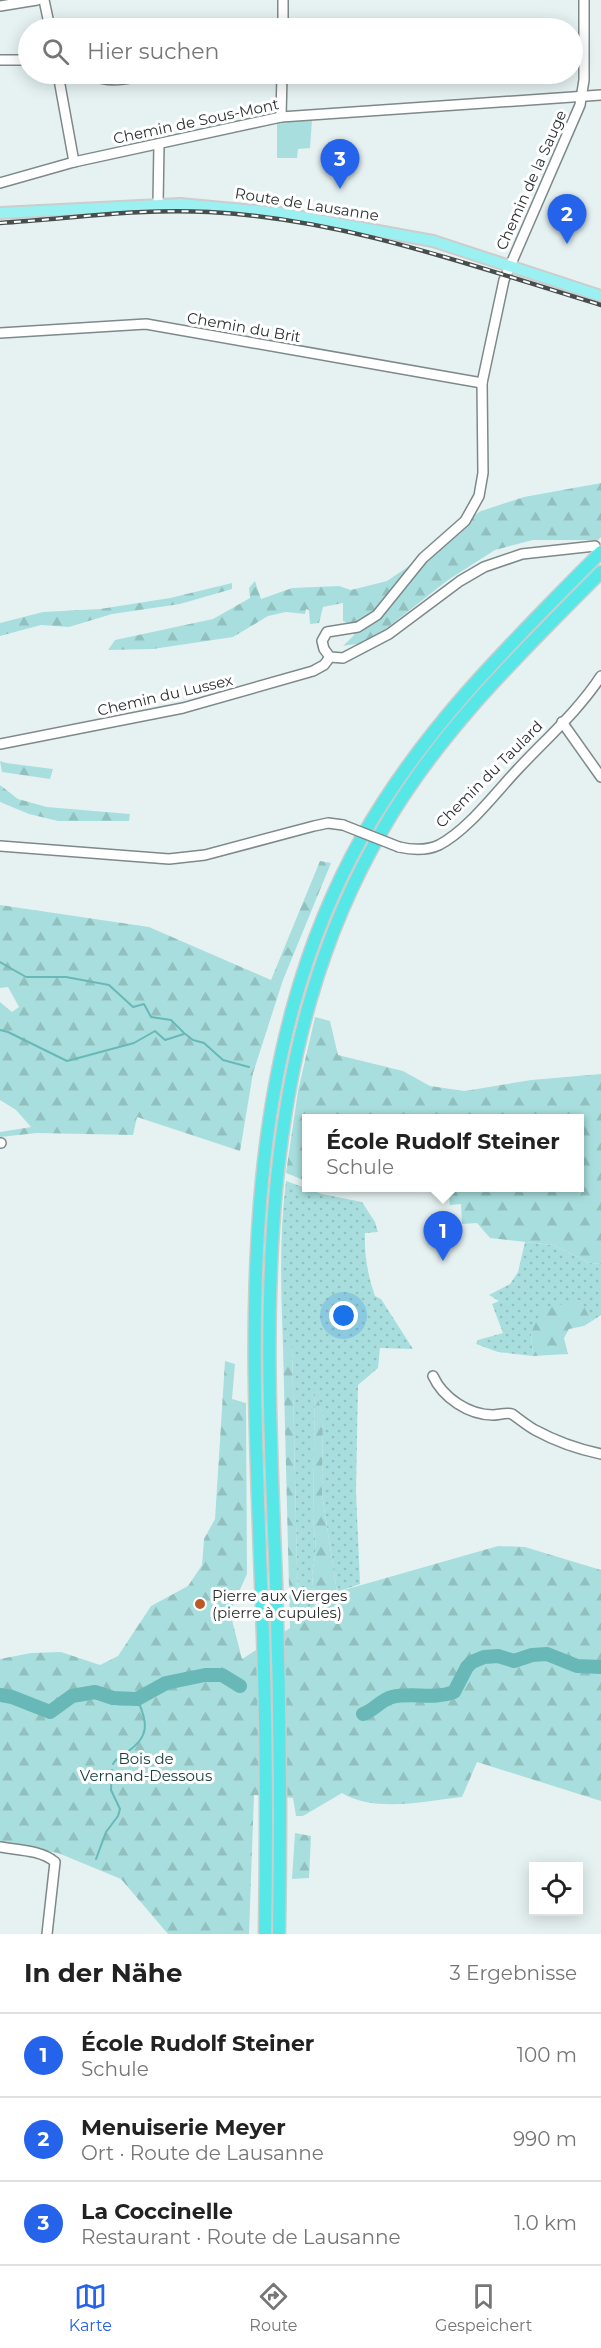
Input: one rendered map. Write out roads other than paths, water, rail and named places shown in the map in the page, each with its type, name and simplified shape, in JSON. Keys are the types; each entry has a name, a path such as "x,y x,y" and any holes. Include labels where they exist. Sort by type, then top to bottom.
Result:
{"highway":[{"path":"264,1934 266,1805 254,1349 255,1262 261,1178 273,1092 292,1006 316,935 343,874 372,819 400,776 430,734 471,686 598,549"},
{"path":"279,1934 278,1633 269,1350 270,1262 275,1185 287,1095 306,1010 331,937 347,899 375,843 411,783 441,742 481,695 601,572"}],"main road":[{"name":"Route de Lausanne","path":"0,213 158,204 218,206 308,217 433,242 601,296"}],"street":[{"path":"0,6 37,0"},
{"path":"44,0 48,18"},
{"path":"283,0 283,18"},
{"name":"Chemin de la Sauge","path":"330,657 324,649 322,640 325,634 330,631 358,627 377,615 423,558 457,530 473,509 479,496 483,473 482,383 504,280 577,114 584,80 585,0"},
{"path":"0,60 18,60"},
{"path":"60,84 74,162"},
{"path":"281,117 282,84"},
{"name":"Chemin de Sous-Mont","path":"0,183 74,162 281,117 601,95"},
{"path":"158,204 159,144"},
{"name":"Chemin du Brit","path":"0,333 146,324 482,383"},
{"name":"Chemin du Lussex","path":"0,744 183,708 313,672 324,665 330,657 343,658 374,643 460,581 484,567 522,554 598,549"},
{"name":"Chemin du Taulard","path":"0,846 169,858 205,855 328,823 343,825 399,847 426,849 447,840 471,819 562,722 601,676"},
{"path":"562,722 601,777"},
{"path":"433,1376 437,1385 448,1397 463,1407 491,1415 512,1414 535,1430 568,1447 601,1454"},
{"path":"0,1847 49,1857 55,1862 47,1934"}],"waterway":[{"path":"0,962 26,977 66,977 109,985 133,1007 144,1004 151,1017 171,1020 193,1040 204,1043 223,1060 249,1067"},
{"path":"0,1030 67,1061 134,1043 155,1031 165,1040 184,1034"},
{"path":"363,1714 392,1697 454,1692 467,1667 484,1657 498,1656 514,1661 532,1655 547,1654 577,1666 601,1667"},
{"path":"0,1695 12,1697 50,1712 72,1696 95,1692 113,1698 137,1699 166,1683 205,1675 222,1675 240,1686"},
{"path":"113,1764 140,1741 143,1735 145,1722 137,1699"},
{"path":"96,1859 106,1832 118,1816 120,1809 111,1790 112,1770"}],"railway":[{"path":"0,223 157,211 260,216 359,234 408,246 601,305"}],"place":[{"name":"La Coccinelle","path":"340,189"},
{"name":"Menuiserie Meyer","path":"567,244"},
{"name":"École Rudolf Steiner","path":"443,1261"},
{"name":"Pierre aux Vierges (pierre à cupules)","path":"200,1604"}],"park label":[{"name":"Bois de Vernand-Dessous","path":"146,1766"}]}
